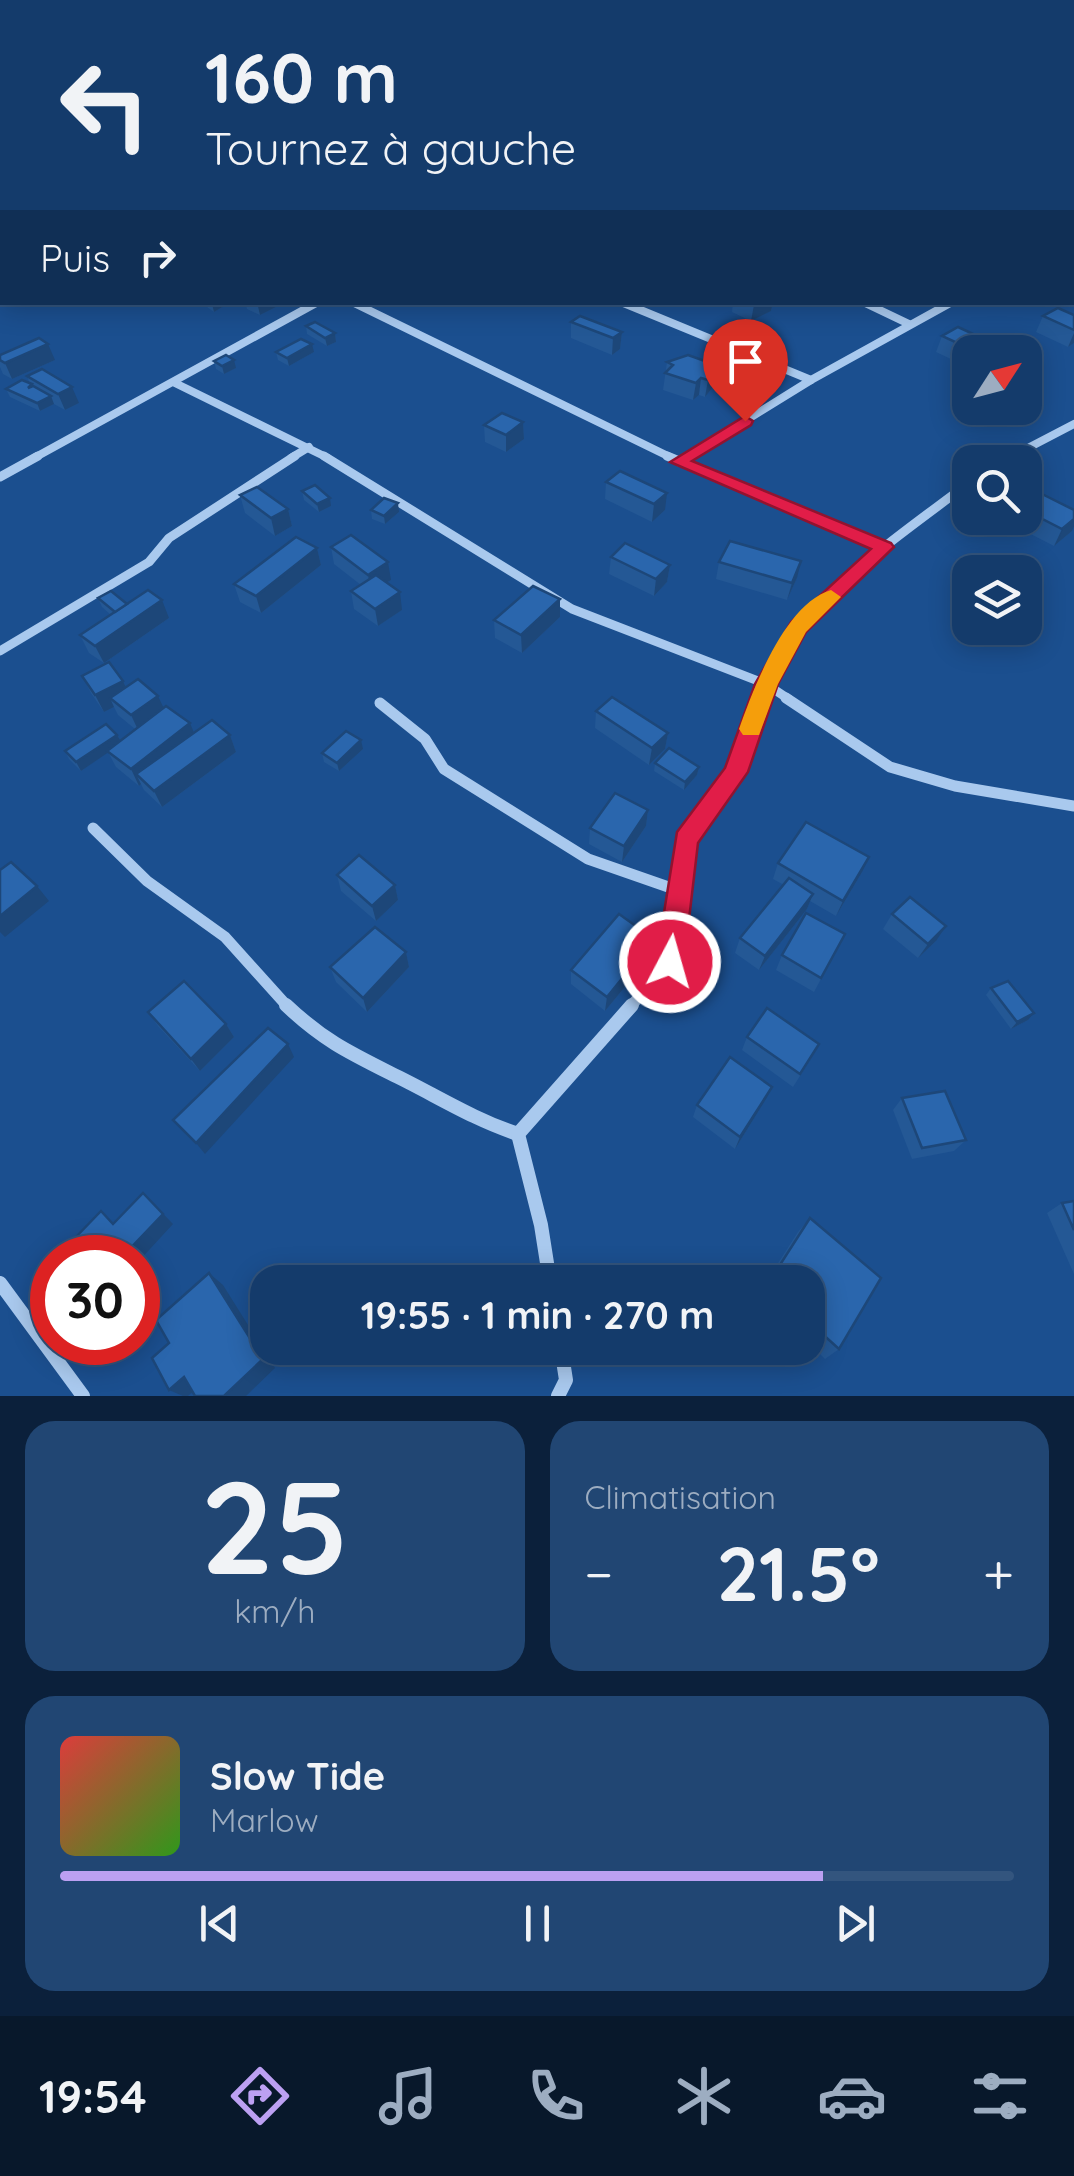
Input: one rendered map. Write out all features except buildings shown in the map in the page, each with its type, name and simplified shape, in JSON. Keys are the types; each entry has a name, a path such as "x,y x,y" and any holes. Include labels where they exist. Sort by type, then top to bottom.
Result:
{"street":[{"path":"0,478 313,305"},
{"path":"358,305 679,462 884,547"},
{"path":"628,305 811,380"},
{"path":"869,305 909,324"},
{"path":"679,462 811,380 946,305"},
{"path":"175,384 308,447 572,609 766,684 890,768 955,786 1074,806"},
{"path":"1034,445 1074,424"},
{"path":"0,651 149,562 169,538 308,447"},
{"path":"518,1134 670,962 686,840 736,772 766,684 798,627 884,547 952,496"},
{"path":"380,703 425,739 444,769 588,859 677,890"},
{"path":"93,828 147,881 225,938 263,983 310,1028 344,1053 392,1073 476,1120 518,1134"},
{"path":"518,1134 547,1265"},
{"path":"0,1283 82,1396"},
{"path":"558,1396 566,1380 564,1365"}],"slow traffic":[{"path":"751,729 766,684 798,627 831,597"}],"route":[{"path":"670,962 686,840 736,772 766,684 798,627 884,547 679,462 745,421"}]}
